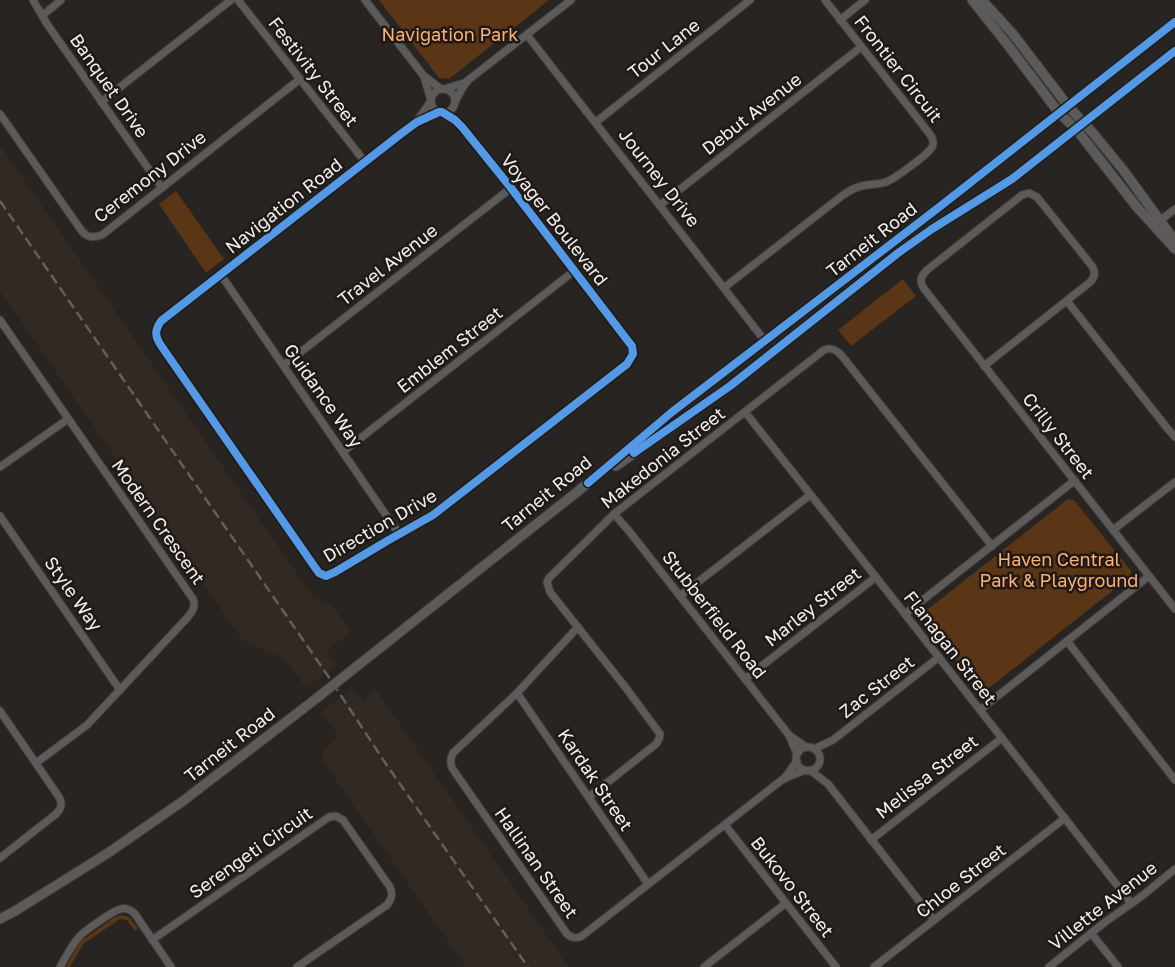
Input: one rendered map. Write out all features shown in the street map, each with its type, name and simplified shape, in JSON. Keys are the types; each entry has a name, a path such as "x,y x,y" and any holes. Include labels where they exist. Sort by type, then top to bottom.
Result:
{"street":[{"name":"Banquet Drive","path":"33,0 101,102 162,188"},
{"path":"42,15 61,0"},
{"path":"101,102 231,0"},
{"name":"Festivity Street","path":"238,0 365,162"},
{"path":"365,0 423,75 433,106 441,112 448,111 455,103 467,82 572,0"},
{"name":"Tour Lane","path":"596,122 750,0"},
{"name":"Frontier Circuit","path":"725,287 847,192 862,185 882,183 895,178 932,148 933,141 929,133 825,0"},
{"path":"840,20 865,0"},
{"path":"972,0 1059,113 1076,129 1136,206 1175,241"},
{"path":"982,0 1013,34 1068,106 1084,122 1124,171 1156,223 1175,249"},
{"name":"Tarneit Road","path":"0,919 108,853 184,801 588,483 672,412 1175,22"},
{"name":"Journey Drive","path":"527,35 765,340"},
{"name":"Debut Avenue","path":"660,204 861,46"},
{"path":"588,483 604,474 730,386 932,229 1012,179 1175,51"},
{"path":"423,75 443,89 450,91 455,99 455,103"},
{"name":"Ceremony Drive","path":"0,114 85,235 95,237 102,235 300,79"},
{"path":"431,100 433,94 467,82"},
{"name":"Navigation Road","path":"417,122 431,100"},
{"name":"Voyager Boulevard","path":"455,103 462,127"},
{"name":"Navigation Road","path":"156,333 157,327 162,321 365,162 417,122 441,112"},
{"name":"Voyager Boulevard","path":"441,112 455,120 462,127 511,188 632,346 633,354"},
{"name":"Travel Avenue","path":"284,366 511,188"},
{"name":"Crilly Street","path":"1066,301 1091,281 1094,277 1094,270 1037,197 1029,193 1022,195 927,270 920,280 925,290 1175,609"},
{"path":"1156,223 1175,209"},
{"name":"Emblem Street","path":"344,452 574,271"},
{"name":"Guidance Way","path":"221,275 399,534"},
{"path":"765,340 769,344 778,343 826,304 864,281"},
{"path":"984,366 1066,301 1175,437"},
{"name":"Modern Crescent","path":"0,320 194,602 190,615 87,725 36,763"},
{"name":"Direction Drive","path":"156,333 159,342 314,566 320,573 326,576 433,515 627,364 633,354"},
{"path":"760,362 767,352 768,347 765,340"},
{"name":"Makedonia Street","path":"589,797 656,744 660,739 660,734 550,592 547,587 549,578 614,514 824,350 835,350 842,356 992,546"},
{"name":"Flanagan Street","path":"745,412 1131,903"},
{"path":"0,467 68,419"},
{"path":"905,614 1074,481"},
{"path":"1113,530 1175,482"},
{"path":"680,596 810,494"},
{"name":"Stubberfield Road","path":"614,514 789,735 797,758"},
{"name":"Style Way","path":"0,516 120,690"},
{"path":"980,710 1150,576"},
{"name":"Marley Street","path":"745,679 876,577"},
{"name":"Hallinan Street","path":"578,627 517,693 453,753 450,762 452,768 567,934 574,938 582,936 783,779 807,770"},
{"path":"1067,641 1175,780"},
{"name":"Zac Street","path":"819,761 833,740 939,657"},
{"name":"Kardak Street","path":"517,693 648,884"},
{"path":"0,710 62,803 56,814 0,858"},
{"name":"Stubberfield Road","path":"789,735 810,748"},
{"name":"Melissa Street","path":"871,840 1002,738"},
{"name":"Zac Street","path":"810,748 833,740"},
{"path":"828,784 807,770 800,768 797,758 802,749 810,748 818,752 819,761 828,784 934,920"},
{"name":"Hallinan Street","path":"783,779 797,758"},
{"path":"807,770 814,768 819,761"},
{"name":"Serengeti Circuit","path":"152,940 328,817 336,816 343,820 390,887 392,896 387,905 297,967"},
{"name":"Chloe Street","path":"874,967 1065,818"},
{"name":"Bukovo Street","path":"725,824 836,967"},
{"name":"Villette Avenue","path":"1049,967 1175,869"},
{"path":"704,967 786,903"},
{"path":"60,967 74,942 81,934 117,910 124,908 135,914 171,967"},
{"path":"1091,933 1118,967"}],"shaded area":[{"path":"0,145 313,597 332,605 351,631 327,651 336,664 306,688 286,660 243,641 0,291"},
{"path":"352,688 363,703 376,690 569,967 466,967 323,761 324,748 339,737 321,712"}],"green space":[{"name":"Navigation Park","path":"379,0 549,0 449,79 439,78"},
{"path":"176,191 224,259 206,273 159,204"},
{"path":"903,279 916,296 851,346 838,330"},
{"name":"Haven Central Park & Playground","path":"1068,499 1074,500 1131,571 1130,577 985,691 979,691 923,619 923,613"},
{"path":"121,915 129,917 138,928 135,931 127,920 120,919 83,944 70,967 66,967 80,942 115,917"}],"railway":[{"path":"0,201 328,676 386,764 528,967"}],"cycle path":[{"path":"588,483 672,412 938,208 1175,22"},
{"path":"634,453 730,386 898,253 932,229 1012,179 1175,51"},
{"path":"439,112 417,122 402,133 161,321 156,331 162,347 319,573 326,576 433,515 627,364 633,354 632,346 511,188 462,127 442,112"}]}
